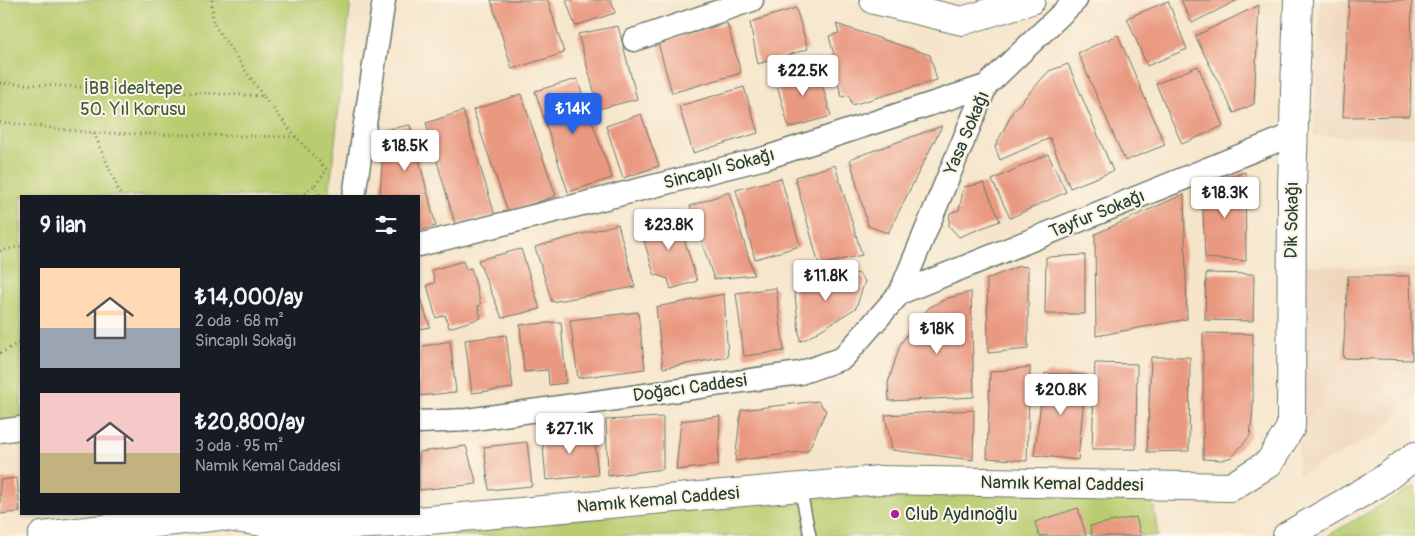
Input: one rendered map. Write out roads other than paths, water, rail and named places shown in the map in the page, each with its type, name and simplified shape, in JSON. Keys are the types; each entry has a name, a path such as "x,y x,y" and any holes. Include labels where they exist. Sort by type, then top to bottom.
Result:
{"main road":[{"path":"874,0 962,21 1031,0"},
{"name":"Dik Sokağı","path":"1269,463 1291,427 1292,185 1298,0"},
{"path":"1287,536 1377,484 1415,456"},
{"name":"Namık Kemal Caddesi","path":"42,536 217,515 298,532 347,530 880,480 1231,487 1269,463"}],"street":[{"path":"354,195 384,0"},
{"path":"634,40 752,0"},
{"name":"Yasa Sokağı","path":"900,293 986,86 1076,0"},
{"name":"Sincaplı Sokağı","path":"420,245 765,158 986,86"},
{"name":"Tayfur Sokağı","path":"900,293 1294,134"},
{"name":"Doğacı Caddesi","path":"420,422 467,420 800,373 843,358 900,293"},
{"path":"0,432 20,428"}],"lane":[{"path":"800,488 810,536"}],"place":[{"name":"Club Aydınoğlu","path":"895,514"}],"park label":[{"name":"İBB İdealtepe 50. Yıl Korusu","path":"133,98"}]}
